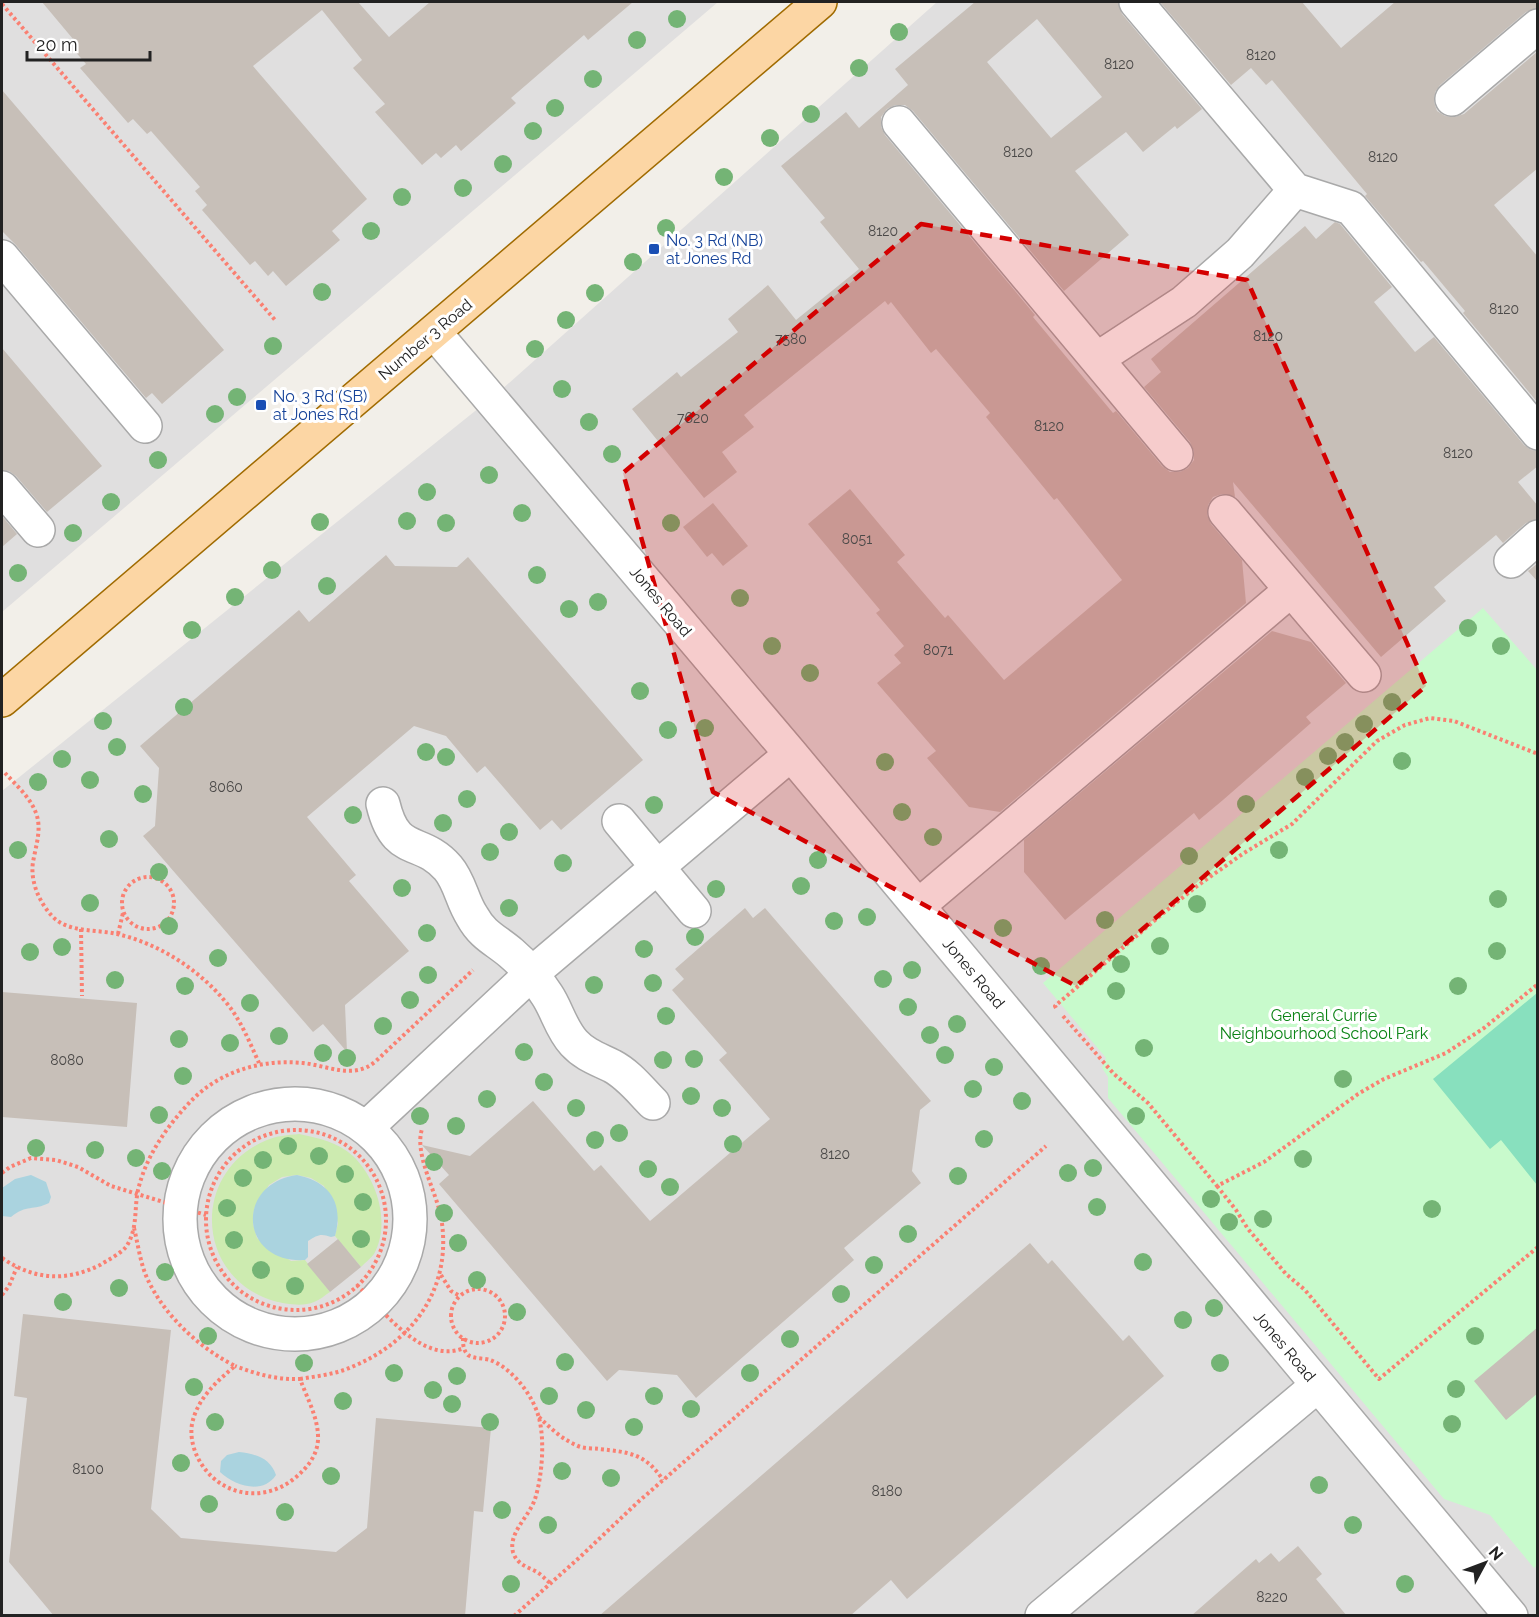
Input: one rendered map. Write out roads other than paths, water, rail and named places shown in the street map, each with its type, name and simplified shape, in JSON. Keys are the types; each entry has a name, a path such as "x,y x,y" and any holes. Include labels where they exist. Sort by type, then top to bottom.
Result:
{"main road":[{"name":"Number 3 Road","path":"2,700 820,2"}],"street":[{"path":"1136,2 1295,190 1351,208 1538,433"},
{"path":"1452,99 1538,26"},
{"path":"898,123 1176,454"},
{"path":"1096,359 1184,302 1240,253 1295,190"},
{"path":"2,257 145,426"},
{"name":"Jones Road","path":"434,332 791,754 1511,1616"},
{"path":"2,488 38,530"},
{"path":"1225,512 1364,675"},
{"path":"1511,561 1538,537"},
{"path":"918,906 1292,590"},
{"path":"366,1128 530,975 791,754"},
{"path":"383,804 387,822 393,833 404,842 429,853 449,869 457,880 463,900 472,917 484,933 511,953 548,996 573,1042 584,1052 628,1077 653,1103"},
{"path":"619,821 694,911"},
{"path":"287,1105 306,1105 342,1114 366,1128 382,1144 395,1163 403,1180 410,1216 406,1252 387,1288 366,1294 342,1324 324,1331 304,1334 284,1334 248,1324 214,1301 192,1269 180,1230 193,1211 189,1176 197,1159 220,1131 251,1113 287,1105"},
{"path":"1042,1616 1318,1385"}],"water":[{"path":"31,1175 46,1182 51,1197 49,1203 21,1210 11,1217 2,1216 2,1188 15,1179"},
{"path":"297,1175 308,1178 326,1189 336,1204 338,1214 335,1236 319,1235 308,1241 308,1257 305,1260 283,1258 267,1250 257,1237 253,1222 255,1207 263,1193 277,1181"},
{"path":"239,1452 262,1458 276,1475 264,1485 257,1487 241,1484 226,1477 220,1472 221,1461 227,1455"}],"place":[{"name":"No. 3 Rd (NB) at Jones Rd","path":"654,249"},
{"name":"No. 3 Rd (SB) at Jones Rd","path":"261,405"}],"park label":[{"name":"General Currie Neighbourhood School Park","path":"1324,1024"}]}
